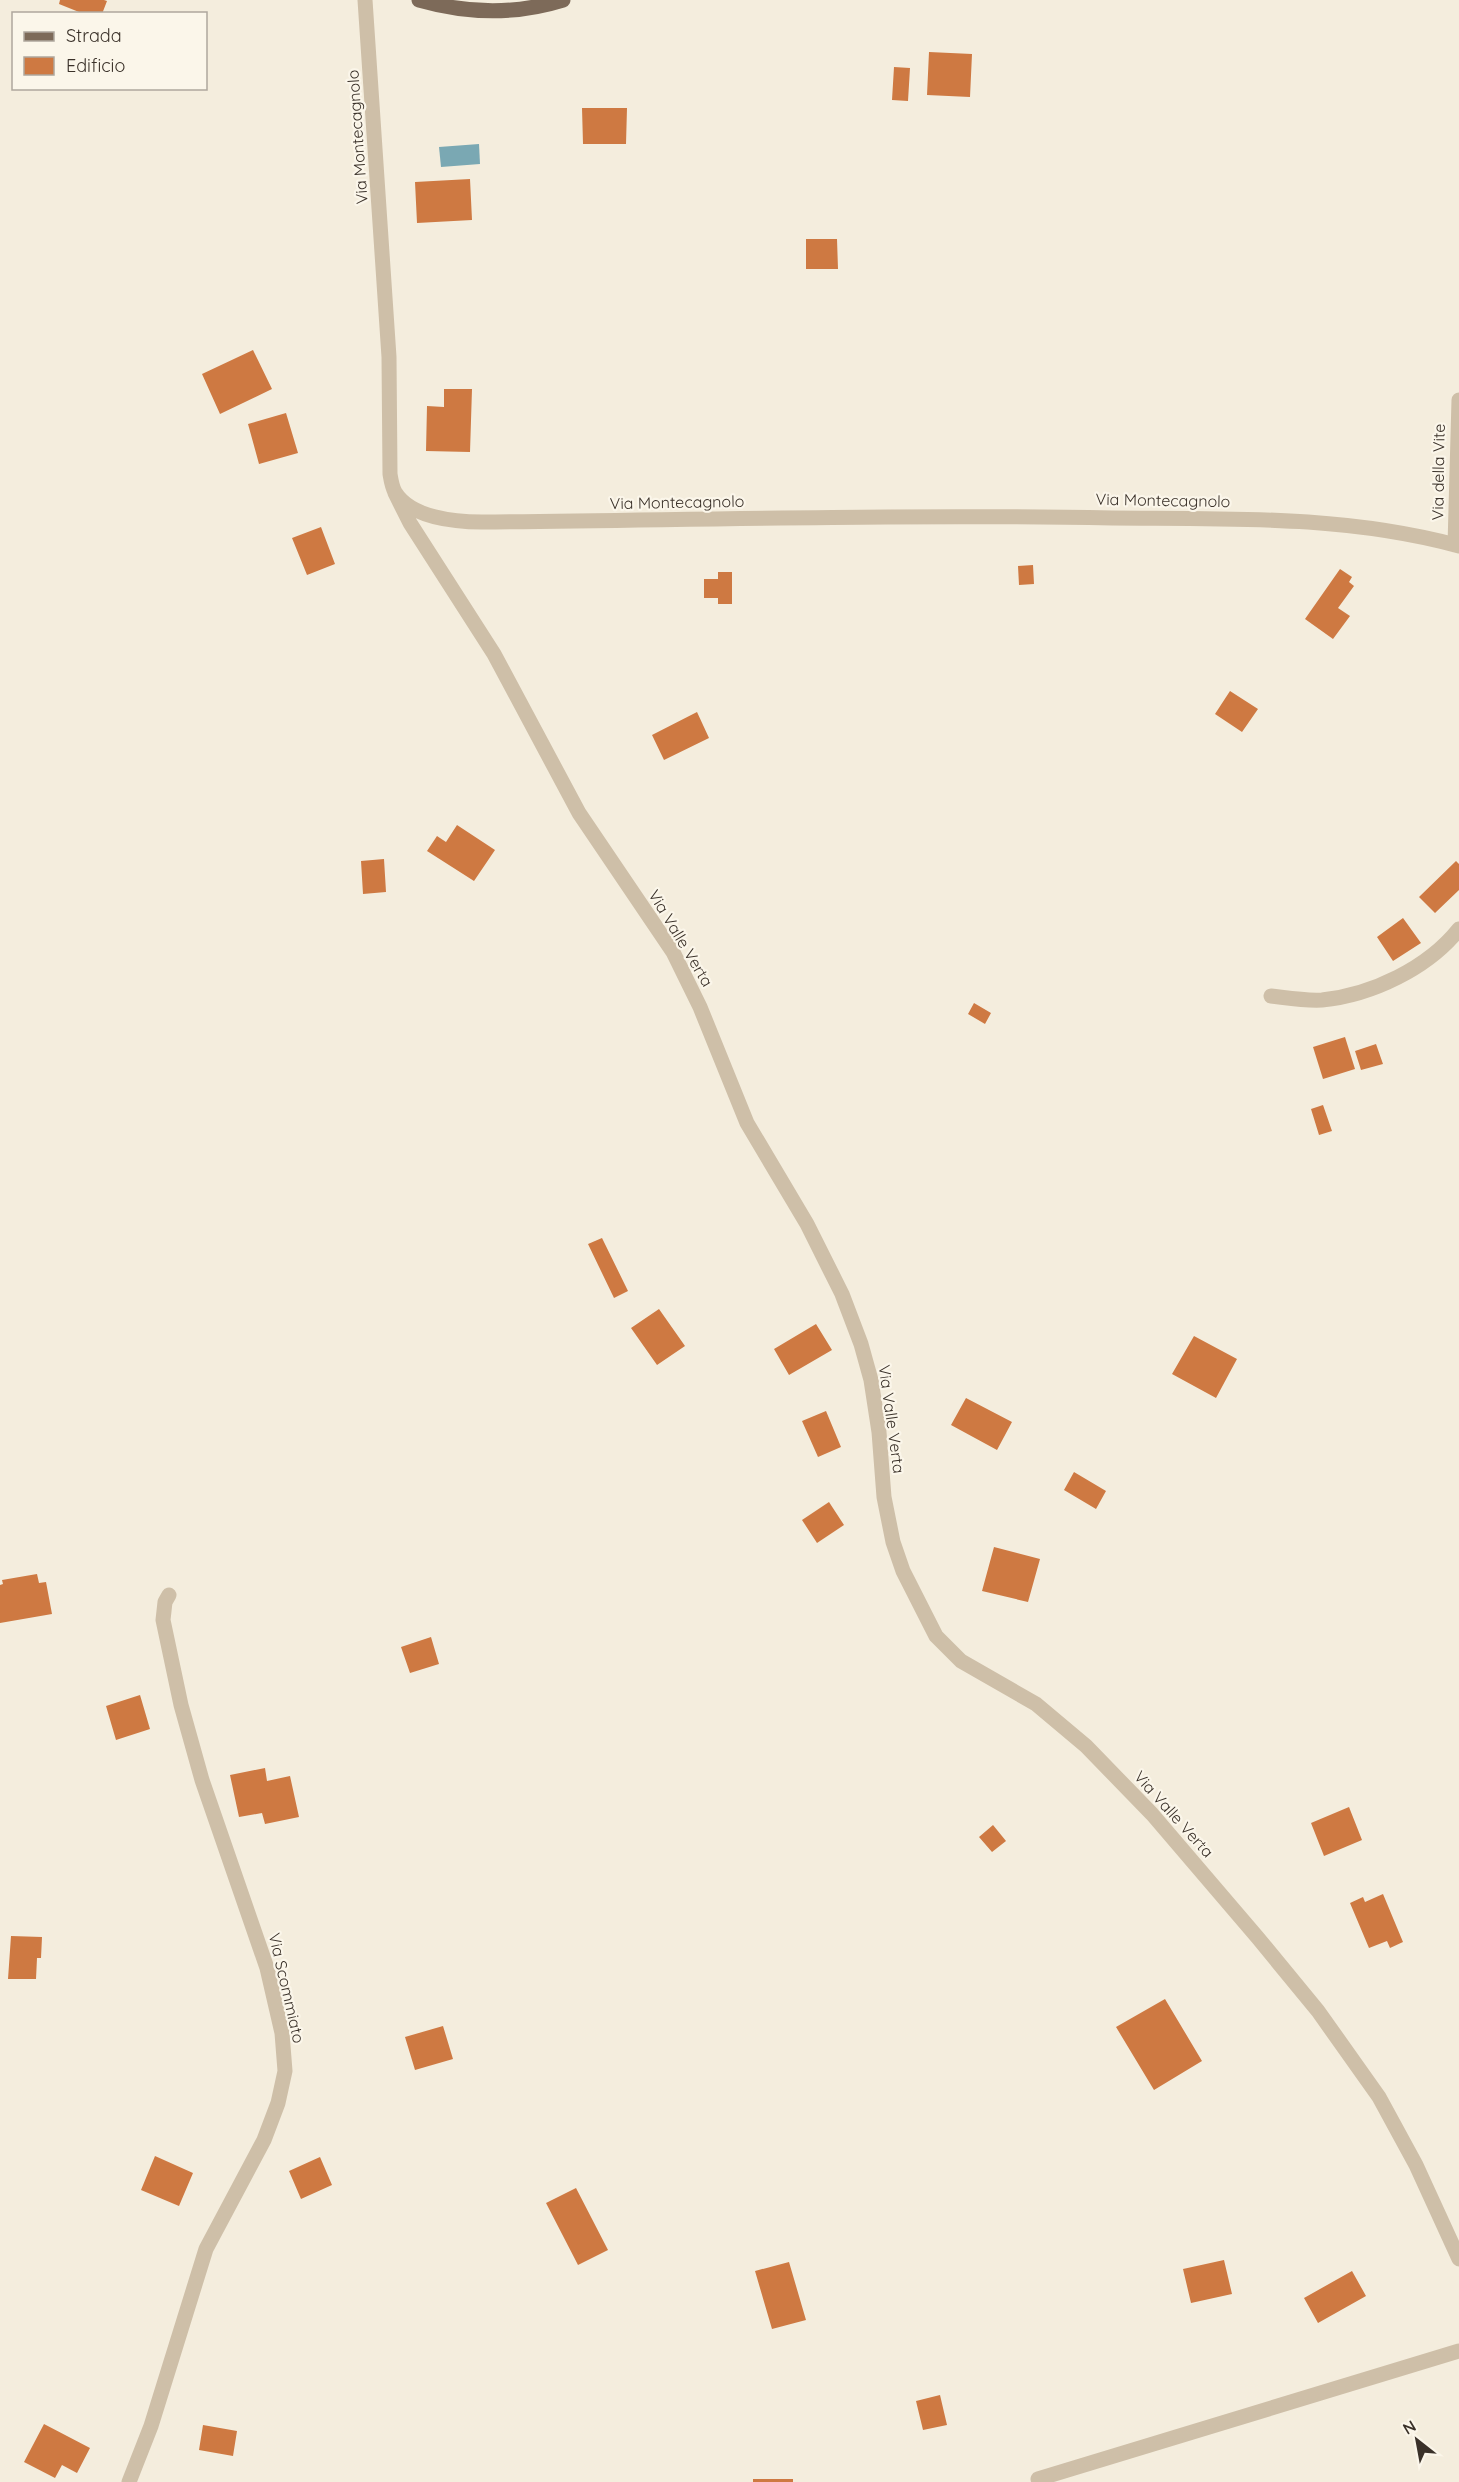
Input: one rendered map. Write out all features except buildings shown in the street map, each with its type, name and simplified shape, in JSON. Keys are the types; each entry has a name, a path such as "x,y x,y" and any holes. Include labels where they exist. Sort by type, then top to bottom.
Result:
{"main road":[{"path":"419,0 488,12 526,9 563,0"}],"street":[{"name":"Via Montecagnolo","path":"365,0 390,357 390,474 395,493 405,502 423,512 473,522 1031,516 1274,520 1360,526 1457,545"},
{"name":"Via della Vite","path":"1457,545 1459,400"},
{"name":"Via Valle Verta","path":"395,493 410,523 494,654 579,813 677,959 700,1007 747,1123 807,1224 842,1294 861,1344 871,1380 878,1423 884,1497 893,1542 903,1571 930,1625 961,1661 1036,1704 1086,1746 1152,1814 1285,1969 1351,2054 1379,2097 1421,2174 1459,2259"},
{"path":"1271,996 1322,1000 1373,986 1418,965 1442,947 1459,929"},
{"name":"Via Scommiato","path":"129,2482 151,2426 206,2249 264,2140 278,2103 285,2071 282,2033 267,1968 202,1780 181,1705 163,1620 165,1602 169,1595"},
{"path":"1038,2479 1459,2351"}],"water":[{"path":"479,144 480,164 441,167 439,147"}]}
